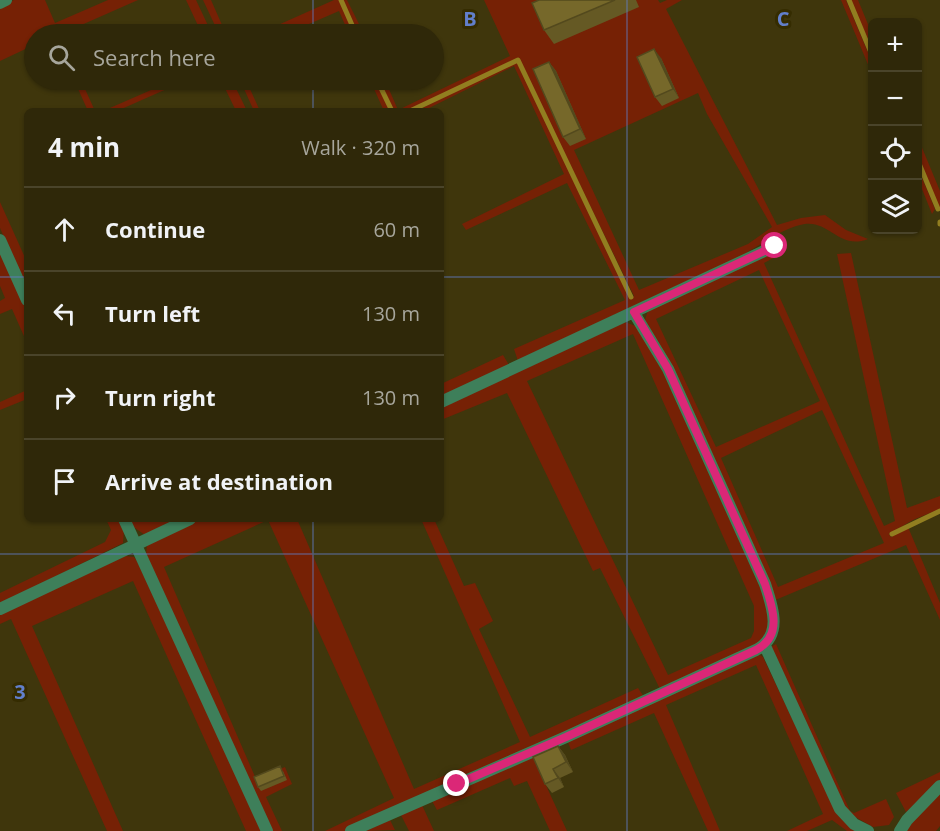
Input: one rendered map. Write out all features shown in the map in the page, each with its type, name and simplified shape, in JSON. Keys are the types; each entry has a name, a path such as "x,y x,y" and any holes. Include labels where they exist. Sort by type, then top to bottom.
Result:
{"street":[{"path":"0,3 6,0"},
{"path":"0,240 24,293"},
{"path":"444,401 775,246"},
{"path":"351,831 566,737 765,646 774,630 775,617 765,584 668,369 634,312"},
{"path":"125,522 267,831"},
{"path":"0,609 183,522"},
{"path":"765,646 840,809 854,824 868,831"},
{"path":"900,831 907,820 940,786"}],"shaded area":[{"path":"14,0 45,0 55,23 108,0 138,0 84,24 24,24 24,50 0,61 0,7"},
{"path":"186,0 196,0 207,24 197,24"},
{"path":"203,0 211,0 222,24 214,24"},
{"path":"334,0 340,0 351,24 345,24 339,11 309,24 280,24"},
{"path":"343,0 347,0 359,24 354,24"},
{"path":"484,0 658,0 660,3 667,0 682,0 666,9 777,225 801,218 825,215 846,230 868,239 858,242 849,241 819,225 792,227 735,259 518,361 514,349 625,300 567,183 466,230 462,224 564,174 514,66 429,108 422,108 517,61 630,298 634,296 518,58 414,108 402,108 444,90 444,88 510,56","holes":["698,93 707,114 772,227 748,244 639,290 574,150"]},
{"path":"841,0 846,0 868,52 868,64"},
{"path":"850,0 858,0 868,24 868,43"},
{"path":"79,90 86,90 94,108 87,108"},
{"path":"151,90 164,90 124,108 110,108"},
{"path":"226,90 237,90 246,108 235,108"},
{"path":"245,90 251,90 259,108 253,108"},
{"path":"375,90 381,90 389,108 383,108"},
{"path":"384,90 389,90 397,108 393,108"},
{"path":"922,148 940,191 940,210 922,167"},
{"path":"922,178 935,209 932,214 922,189"},
{"path":"0,202 24,255 24,283 0,228"},
{"path":"774,251 781,254 764,263 884,526 895,521 837,254 851,253 907,508 940,496 940,509 913,520 889,534 891,537 908,527 940,603 940,620 906,545 773,601 645,320 648,310","holes":["759,270 820,401 716,447 656,319","822,410 884,543 778,587 721,458"]},
{"path":"0,252 24,305 24,336 12,309 0,314 0,301 5,298 0,286"},
{"path":"625,322 638,327 663,372 761,589 768,610 768,628 762,641 660,689 600,568 593,571 507,393 444,419 444,407","holes":["633,334 754,606 754,631 751,638 668,675 527,381"]},
{"path":"503,355 509,365 444,398 444,383"},
{"path":"24,391 24,400 0,410 0,402"},
{"path":"107,522 120,522 124,530 123,543 0,604 0,593 105,542 111,530"},
{"path":"130,522 178,522 145,535 132,526"},
{"path":"192,522 264,522 164,567 256,779 285,767 292,784 266,797 282,831 272,831 146,556 147,544 151,540"},
{"path":"269,522 298,522 414,789 520,742 422,522 435,522 464,586 475,583 493,621 479,629 530,737 638,688 644,697 346,831 325,831 394,798"},
{"path":"125,556 134,557 137,561 262,831 246,831 133,581 32,626 123,831 107,831 11,619 0,624 0,613"},
{"path":"776,644 850,811 854,813 886,799 894,817 889,825 873,827 846,812 769,648"},
{"path":"758,654 763,657 835,810 860,831 847,831 832,820 807,831 787,831 823,814 756,665 666,705 720,831 708,831 654,713 571,750 568,742"},
{"path":"533,757 567,831 550,831 527,781 514,786 510,778 437,810 432,801"},
{"path":"940,772 940,782 906,812 896,793"},
{"path":"940,791 940,826 936,831 904,831"},
{"path":"422,805 434,831 409,831 401,815"},
{"path":"390,820 395,830 365,831"}],"building":[{"path":"539,0 615,0 544,30 532,3"},
{"path":"654,49 673,89 655,97 637,57"},
{"path":"549,62 580,129 563,137 533,69"},
{"path":"558,746 566,762 553,769 558,778 545,784 533,757"},
{"path":"280,766 284,776 258,787 254,777"}],"waterway":[{"path":"341,0 352,24"},
{"path":"849,0 868,45"},
{"path":"416,108 518,60 631,297"},
{"path":"382,90 391,108"},
{"path":"922,171 938,209"},
{"path":"892,534 940,511"}],"route":[{"path":"457,784 765,646 774,630 775,617 765,584 668,369 634,312 775,246"}]}
